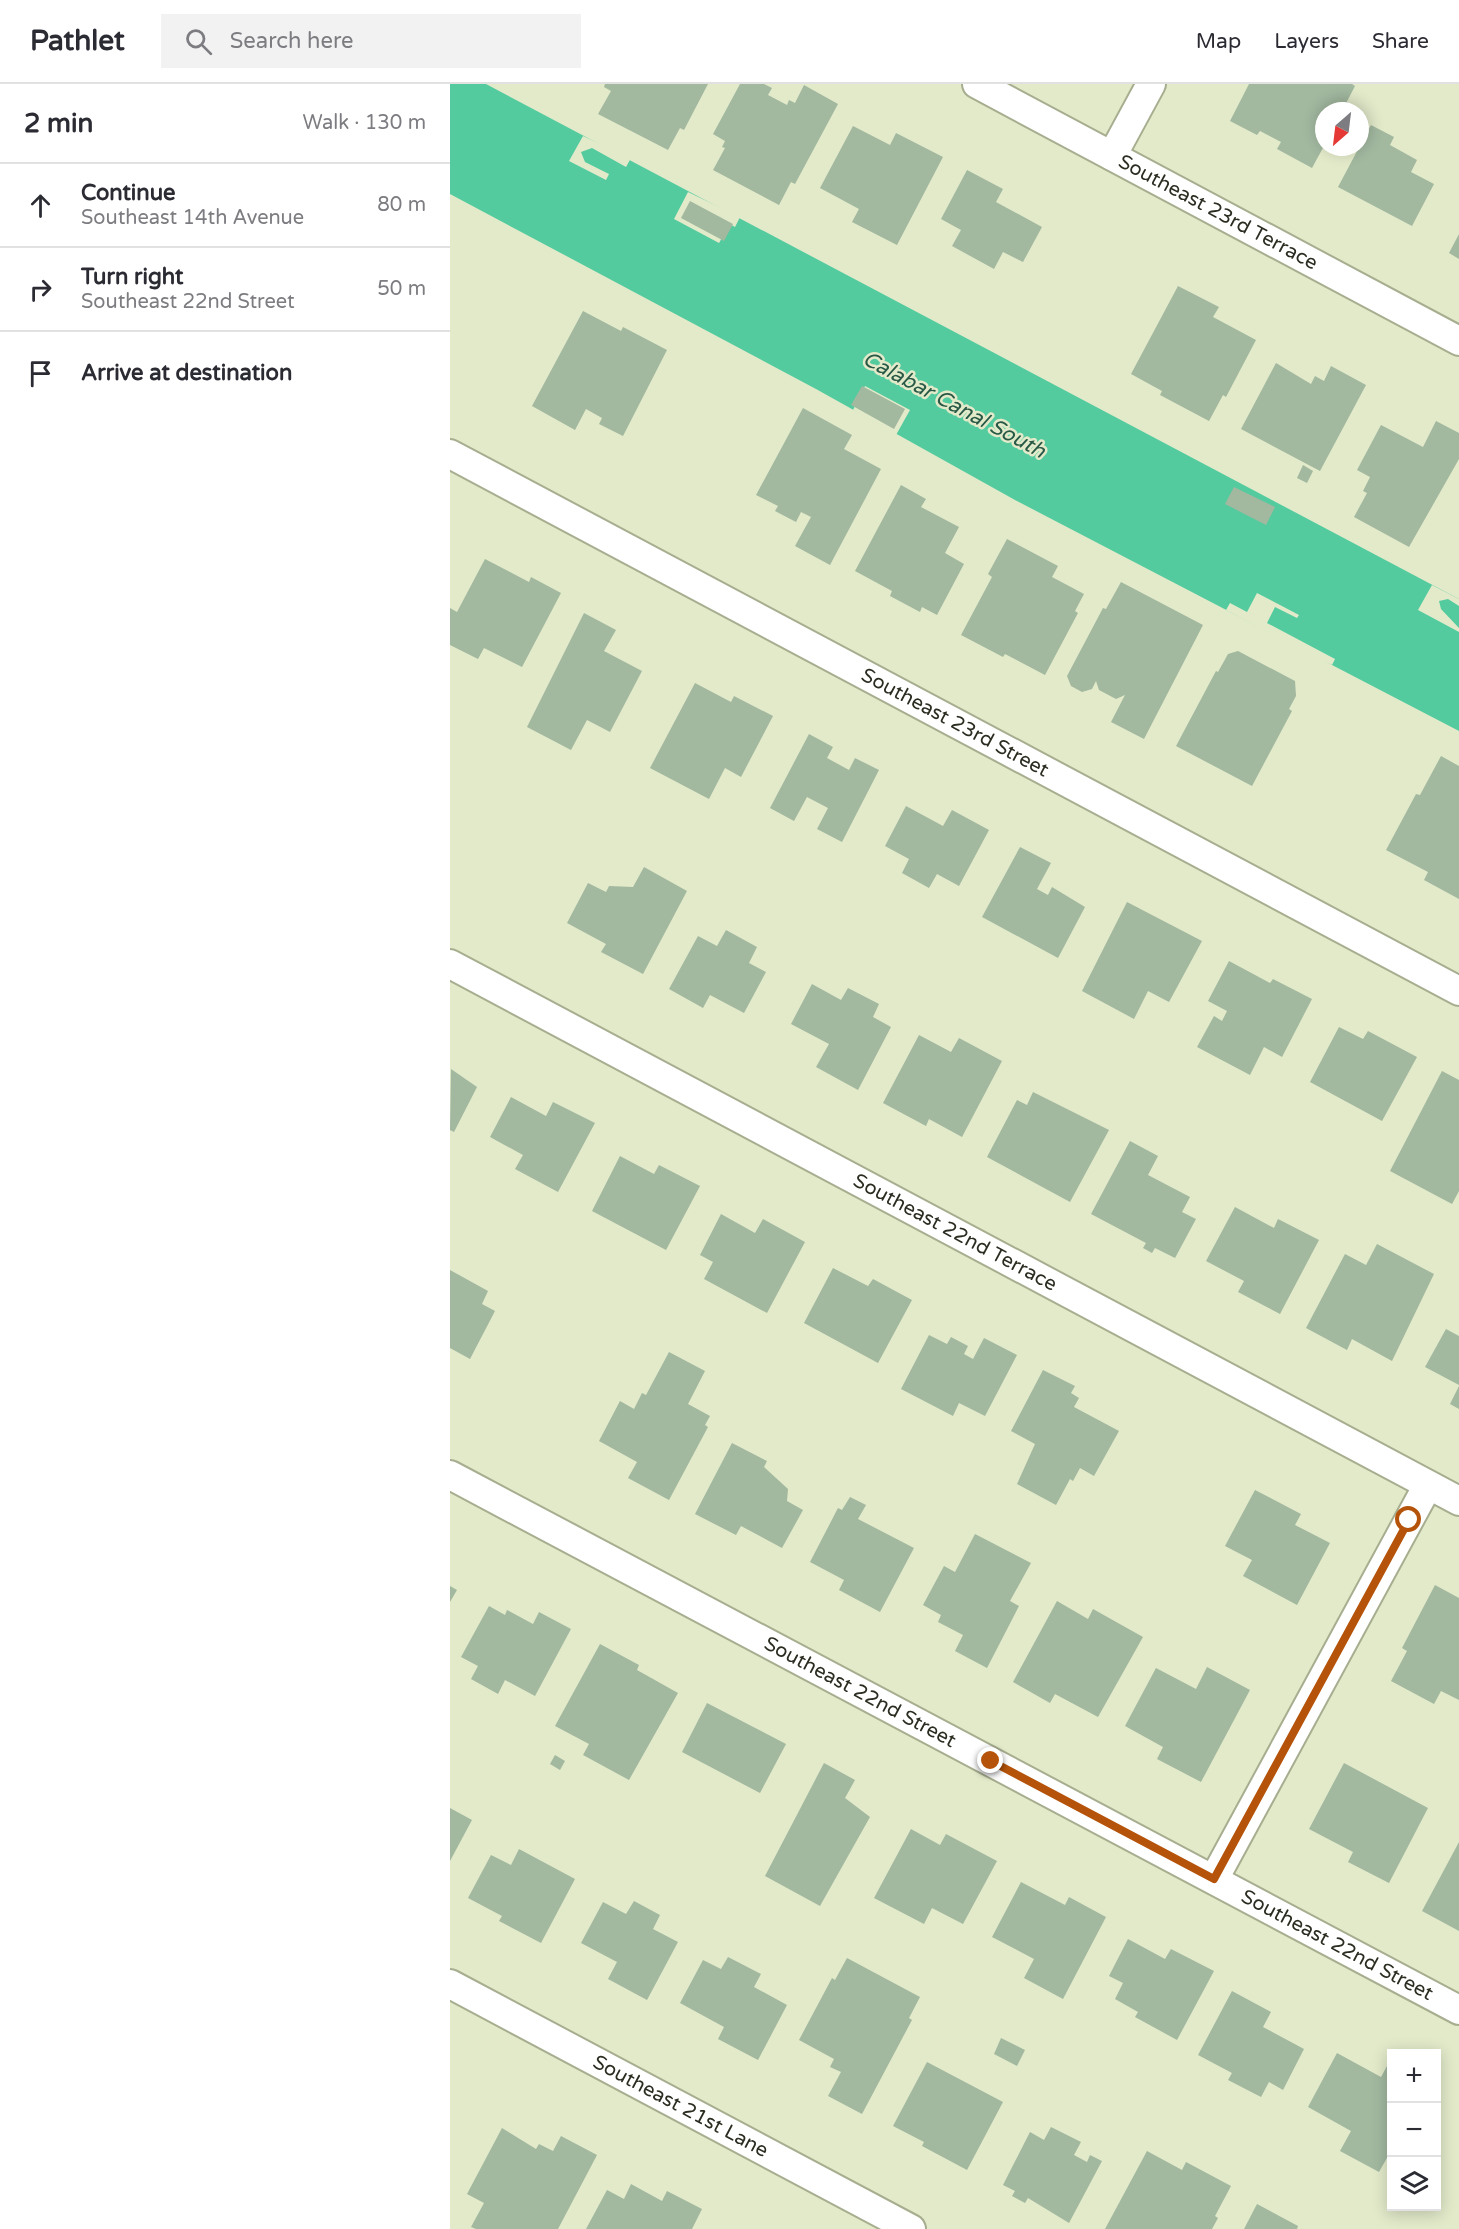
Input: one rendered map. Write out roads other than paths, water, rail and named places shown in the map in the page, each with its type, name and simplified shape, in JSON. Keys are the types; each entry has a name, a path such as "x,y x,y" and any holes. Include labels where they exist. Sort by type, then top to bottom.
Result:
{"street":[{"name":"Southeast 23rd Terrace","path":"977,84 1459,341"},
{"path":"1112,156 1151,84"},
{"name":"Southeast 23rd Street","path":"450,454 1459,991"},
{"name":"Southeast 22nd Terrace","path":"450,964 1459,1501"},
{"name":"Southeast 22nd Street","path":"450,1475 1459,2010"},
{"path":"1214,1879 1428,1485"},
{"name":"Southeast 21st Lane","path":"450,1984 911,2229"}],"water":[{"name":"Calabar Canal South","path":"450,84 486,84 1459,599 1459,731 1015,500 816,389 450,194"}]}
